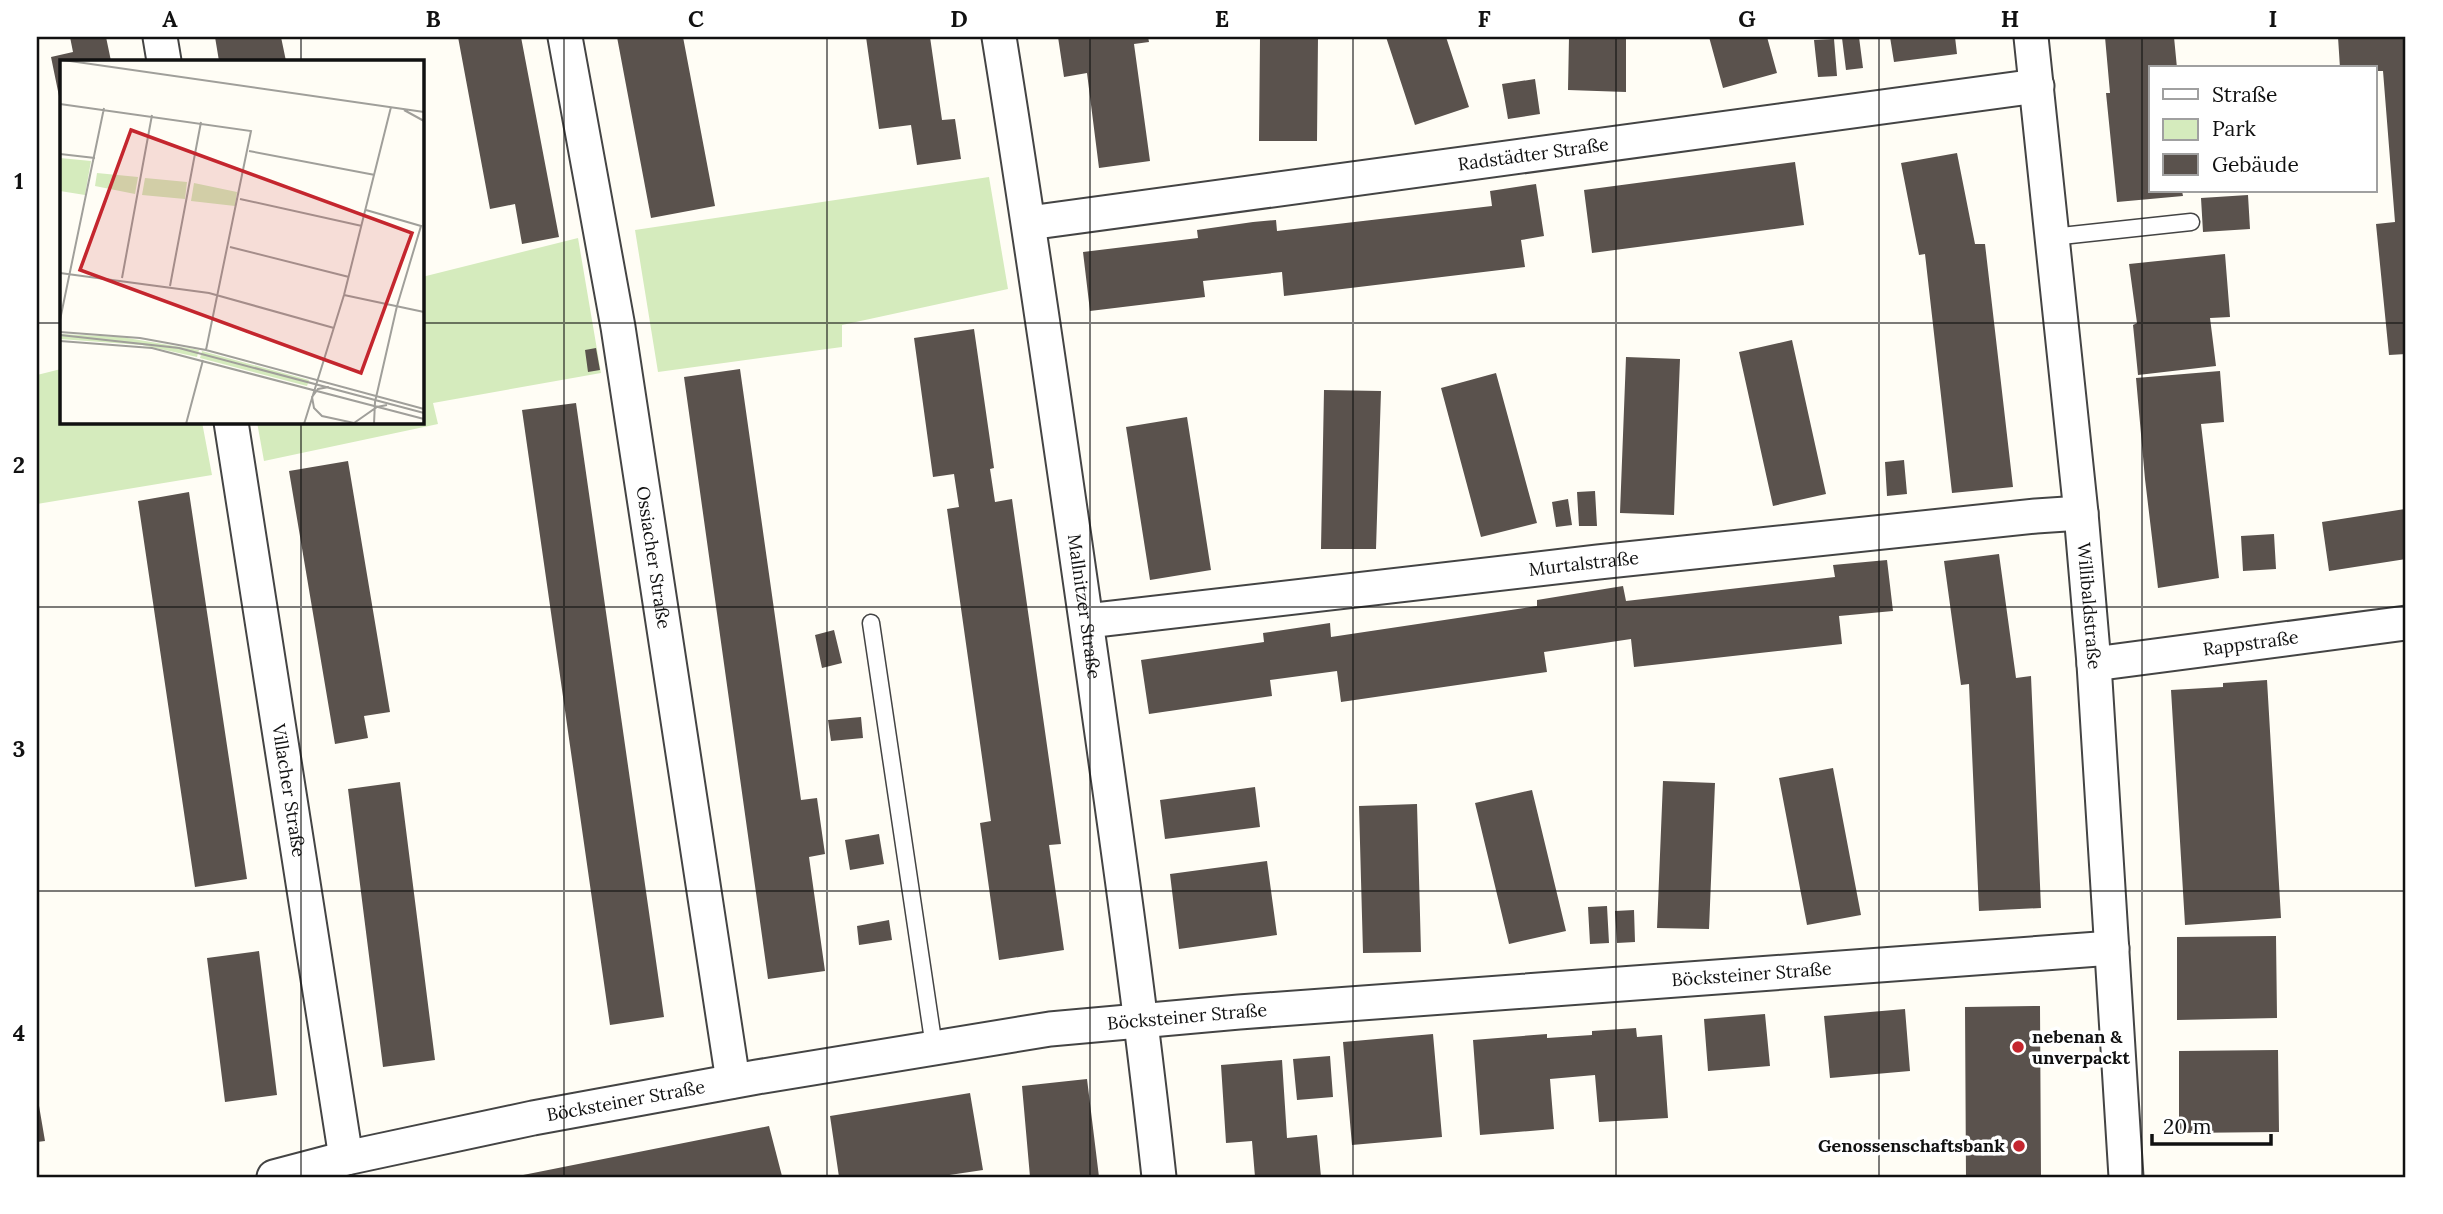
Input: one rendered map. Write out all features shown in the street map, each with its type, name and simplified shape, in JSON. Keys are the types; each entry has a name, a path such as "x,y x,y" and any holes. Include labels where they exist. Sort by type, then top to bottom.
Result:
{"street":[{"path":"160,37 164,60"},
{"name":"Ossiacher Straße","path":"565,37 618,327 733,1081"},
{"name":"Mallnitzer Straße","path":"999,37 1087,621 1142,1021 1159,1177"},
{"name":"Willibaldstraße","path":"2031,37 2081,513 2094,664 2126,1177"},
{"name":"Radstädter Straße","path":"1029,223 2037,86"},
{"name":"Villacher Straße","path":"232,424 346,1158"},
{"name":"Murtalstraße","path":"1087,621 1598,562 2081,513"},
{"name":"Rappstraße","path":"2094,664 2406,623"},
{"name":"Böcksteiner Straße","path":"274,1177 346,1158 533,1118 733,1081 1050,1029 1281,1009 2112,948"}],"lane":[{"path":"2052,237 2191,222"},
{"path":"871,623 934,1047"}],"green space":[{"path":"989,177 1008,289 842,325 842,347 658,372 635,230"},
{"path":"578,238 601,373 433,403 438,424 264,461 257,424 424,424 424,276"},
{"path":"60,369 60,424 202,424 212,475 37,504 37,375"}],"building":[{"path":"70,37 106,37 111,60 60,60 60,101 51,57 73,52"},
{"path":"215,37 281,37 286,60 219,60"},
{"path":"458,37 521,37 559,237 522,244 515,204 490,209"},
{"path":"617,37 683,37 715,206 651,218"},
{"path":"866,37 930,37 942,120 955,119 961,159 917,165 911,125 879,129"},
{"path":"1058,37 1148,37 1149,42 1134,44 1150,161 1099,168 1087,73 1064,77"},
{"path":"1260,37 1318,37 1317,141 1259,141"},
{"path":"1386,37 1446,37 1469,107 1415,125"},
{"path":"1569,37 1626,37 1626,92 1568,90"},
{"path":"1709,37 1767,37 1777,73 1723,88"},
{"path":"1859,37 1863,68 1846,70 1842,38"},
{"path":"1890,37 1955,37 1957,54 1894,62"},
{"path":"2105,37 2174,37 2177,66 2149,66 2149,192 2182,192 2183,196 2117,202 2106,93 2110,93"},
{"path":"2338,37 2406,37 2406,354 2389,355 2376,224 2395,222 2383,71 2376,71 2376,66 2340,66"},
{"path":"1834,39 1837,76 1818,77 1814,40"},
{"path":"1535,79 1540,114 1508,119 1502,84"},
{"path":"1957,153 1975,244 1985,244 2013,487 1952,493 1925,254 1919,255 1901,163"},
{"path":"1795,162 1804,225 1592,253 1584,190"},
{"path":"1536,184 1544,236 1521,240 1525,267 1284,296 1282,272 1203,281 1205,297 1090,311 1083,252 1198,238 1197,230 1253,222 1276,220 1277,231 1492,206 1490,191"},
{"path":"2248,195 2250,229 2203,232 2201,198"},
{"path":"2225,254 2230,317 2210,318 2216,366 2138,375 2133,325 2137,323 2129,264"},
{"path":"974,329 994,468 990,469 995,502 1012,499 1061,844 1049,845 1064,950 999,960 980,823 991,821 947,509 959,507 954,474 933,477 914,338"},
{"path":"1792,340 1826,494 1773,506 1739,352"},
{"path":"596,348 600,370 588,372 585,350"},
{"path":"1626,357 1680,359 1674,515 1620,513"},
{"path":"740,369 801,800 817,798 825,854 809,857 825,971 768,979 684,377"},
{"path":"2220,371 2224,422 2201,424 2219,578 2158,588 2136,378"},
{"path":"1496,373 1537,523 1481,537 1441,388"},
{"path":"1324,390 1381,391 1376,549 1321,549"},
{"path":"576,403 664,1017 610,1025 522,410"},
{"path":"1187,417 1211,570 1150,580 1126,427"},
{"path":"1904,460 1907,494 1887,496 1885,462"},
{"path":"348,461 390,712 364,716 368,738 335,744 289,471"},
{"path":"1595,491 1597,526 1579,526 1577,492"},
{"path":"189,492 247,879 195,887 138,501"},
{"path":"1568,499 1572,525 1556,527 1552,502"},
{"path":"2405,509 2406,559 2329,571 2322,522"},
{"path":"2274,534 2276,569 2243,571 2241,536"},
{"path":"1999,554 2016,678 2031,676 2041,908 1979,911 1969,684 1961,685 1944,561"},
{"path":"1887,560 1893,611 1839,616 1842,644 1634,667 1631,639 1544,652 1547,672 1341,702 1337,671 1270,680 1272,696 1149,714 1141,660 1264,642 1263,633 1330,623 1331,637 1537,606 1537,600 1623,586 1626,601 1835,577 1833,565"},
{"path":"834,630 842,663 822,668 815,635"},
{"path":"2267,680 2281,918 2185,925 2171,690 2223,687 2223,683"},
{"path":"861,717 863,738 831,741 828,720"},
{"path":"1833,768 1861,915 1807,925 1779,778"},
{"path":"1663,781 1715,783 1709,929 1657,928"},
{"path":"400,782 435,1060 383,1067 348,789"},
{"path":"1255,787 1260,827 1165,839 1160,800"},
{"path":"1532,790 1566,931 1509,944 1475,803"},
{"path":"1417,804 1421,952 1363,953 1359,806"},
{"path":"879,834 884,864 850,870 845,840"},
{"path":"1267,861 1277,935 1179,949 1170,874"},
{"path":"1607,906 1609,943 1590,944 1588,907"},
{"path":"1634,910 1635,942 1617,943 1615,911"},
{"path":"889,920 892,940 859,945 857,926"},
{"path":"2276,936 2277,1018 2177,1020 2177,937"},
{"path":"259,951 277,1095 225,1102 207,958"},
{"path":"2040,1006 2041,1177 1966,1177 1965,1007"},
{"path":"1905,1009 1910,1071 1830,1078 1824,1016"},
{"path":"1765,1014 1770,1066 1708,1071 1704,1019"},
{"path":"1636,1028 1637,1037 1662,1035 1668,1118 1599,1122 1595,1075 1550,1079 1554,1129 1480,1135 1473,1040 1547,1034 1547,1038 1592,1035 1592,1031"},
{"path":"1433,1034 1442,1137 1352,1145 1343,1042"},
{"path":"2278,1050 2279,1132 2179,1133 2179,1051"},
{"path":"1330,1056 1333,1097 1297,1100 1293,1059"},
{"path":"1282,1060 1287,1138 1317,1135 1321,1177 1255,1177 1252,1141 1226,1143 1221,1065"},
{"path":"1087,1079 1099,1177 1030,1177 1022,1086"},
{"path":"970,1093 983,1170 936,1177 839,1177 830,1116"},
{"path":"37,1094 45,1141 37,1142"},
{"path":"769,1126 782,1176 779,1177 513,1177"}],"place":[{"name":"nebenan & unverpackt","path":"2018,1047"},
{"name":"Genossenschaftsbank","path":"2019,1146"}]}
